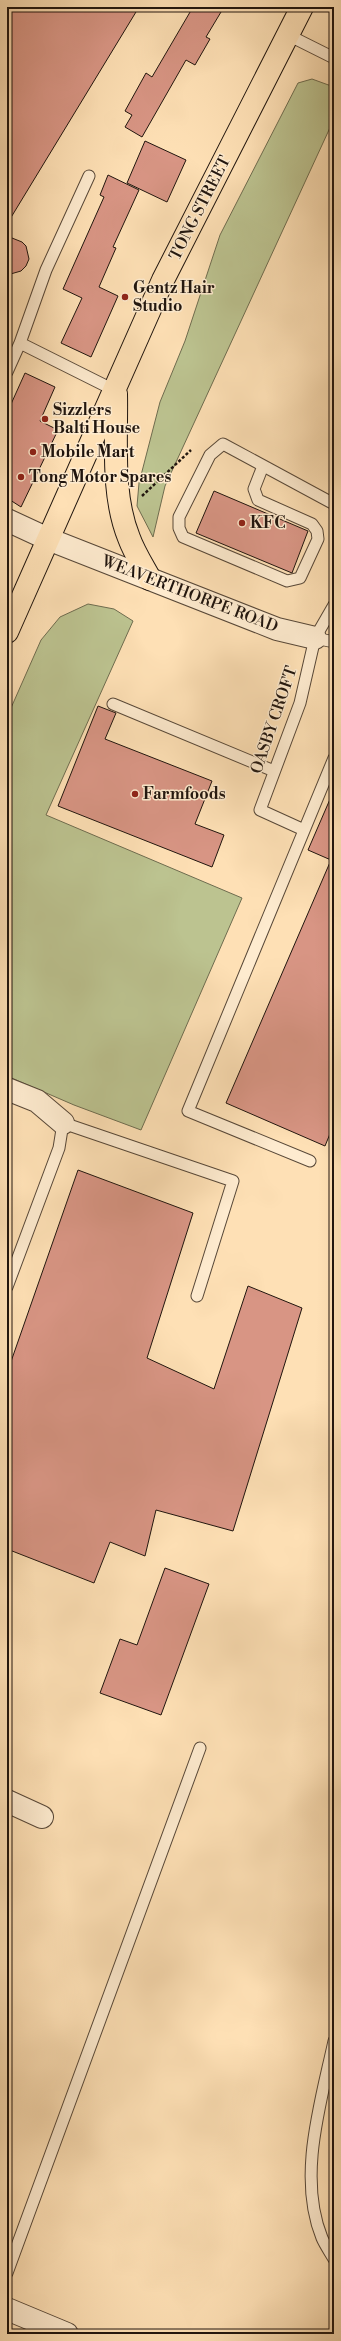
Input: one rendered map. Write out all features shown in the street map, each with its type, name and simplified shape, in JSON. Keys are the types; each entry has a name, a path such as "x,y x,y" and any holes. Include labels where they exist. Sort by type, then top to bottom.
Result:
{"highway":[{"name":"TONG STREET","path":"7,632 89,444 116,391 163,280 302,7"},
{"path":"116,391 118,483 122,510 128,538 150,579"}],"street":[{"name":"WEAVERTHORPE ROAD","path":"7,520 48,539 277,630 324,640"},
{"path":"7,1089 37,1101 63,1123"},
{"path":"7,1801 42,1817"},
{"path":"7,2309 67,2334"}],"lane":[{"path":"288,34 334,58"},
{"path":"7,372 20,343 46,270 89,176"},
{"path":"20,343 116,391"},
{"path":"263,466 254,489 258,500 312,524 316,531 318,538 302,576 294,581 287,581 187,540 180,533 178,517 210,455 223,444 334,504"},
{"name":"OASBY CROFT","path":"304,830 260,810 324,640 334,605"},
{"path":"113,704 274,771"},
{"path":"310,1161 188,1111 334,758"},
{"path":"7,1287 59,1148 63,1123 233,1181 197,1296"},
{"path":"7,2273 200,1748"},
{"path":"334,2041 321,2101 312,2161 313,2202 322,2237 334,2259"}],"path":[{"path":"122,510 132,506 202,440 223,444"}],"green space":[{"path":"312,79 334,87 334,119 165,486 153,537 137,506 139,483 160,402 185,341 220,235 298,83"},
{"path":"88,604 114,609 133,621 46,815 242,898 141,1130 74,1105 7,1076 7,717 41,640 60,617"}],"building":[{"path":"7,7 139,7 7,224"},
{"path":"193,7 224,7 206,37 210,39 195,65 186,60 142,137 125,127 132,115 125,111 146,73 152,77"},
{"path":"145,141 186,160 167,202 127,183"},
{"path":"108,175 139,190 113,247 116,248 99,287 118,296 91,357 61,343 82,298 63,289 104,197 100,195"},
{"path":"7,236 22,242 26,246 29,259 26,266 21,271 7,275"},
{"path":"25,373 55,387 40,421 58,430 21,507 7,498 7,413"},
{"path":"214,491 308,531 292,573 196,533"},
{"name":"Farmfoods","path":"98,706 116,713 105,739 212,781 195,824 224,835 212,867 58,806"},
{"path":"334,790 334,1124 325,1146 226,1103 331,860 308,850"},
{"path":"78,1170 193,1213 147,1358 214,1389 248,1286 302,1308 233,1531 156,1510 145,1556 110,1542 94,1583 7,1549 7,1373"},
{"path":"165,1568 209,1584 161,1715 100,1693 120,1639 137,1645"}],"place":[{"name":"Gentz Hair Studio","path":"125,297"},
{"name":"Sizzlers Balti House","path":"45,419"},
{"name":"Mobile Mart","path":"33,452"},
{"name":"Tong Motor Spares","path":"21,477"},
{"name":"KFC","path":"242,523"},
{"name":"Farmfoods","path":"135,794"}]}
